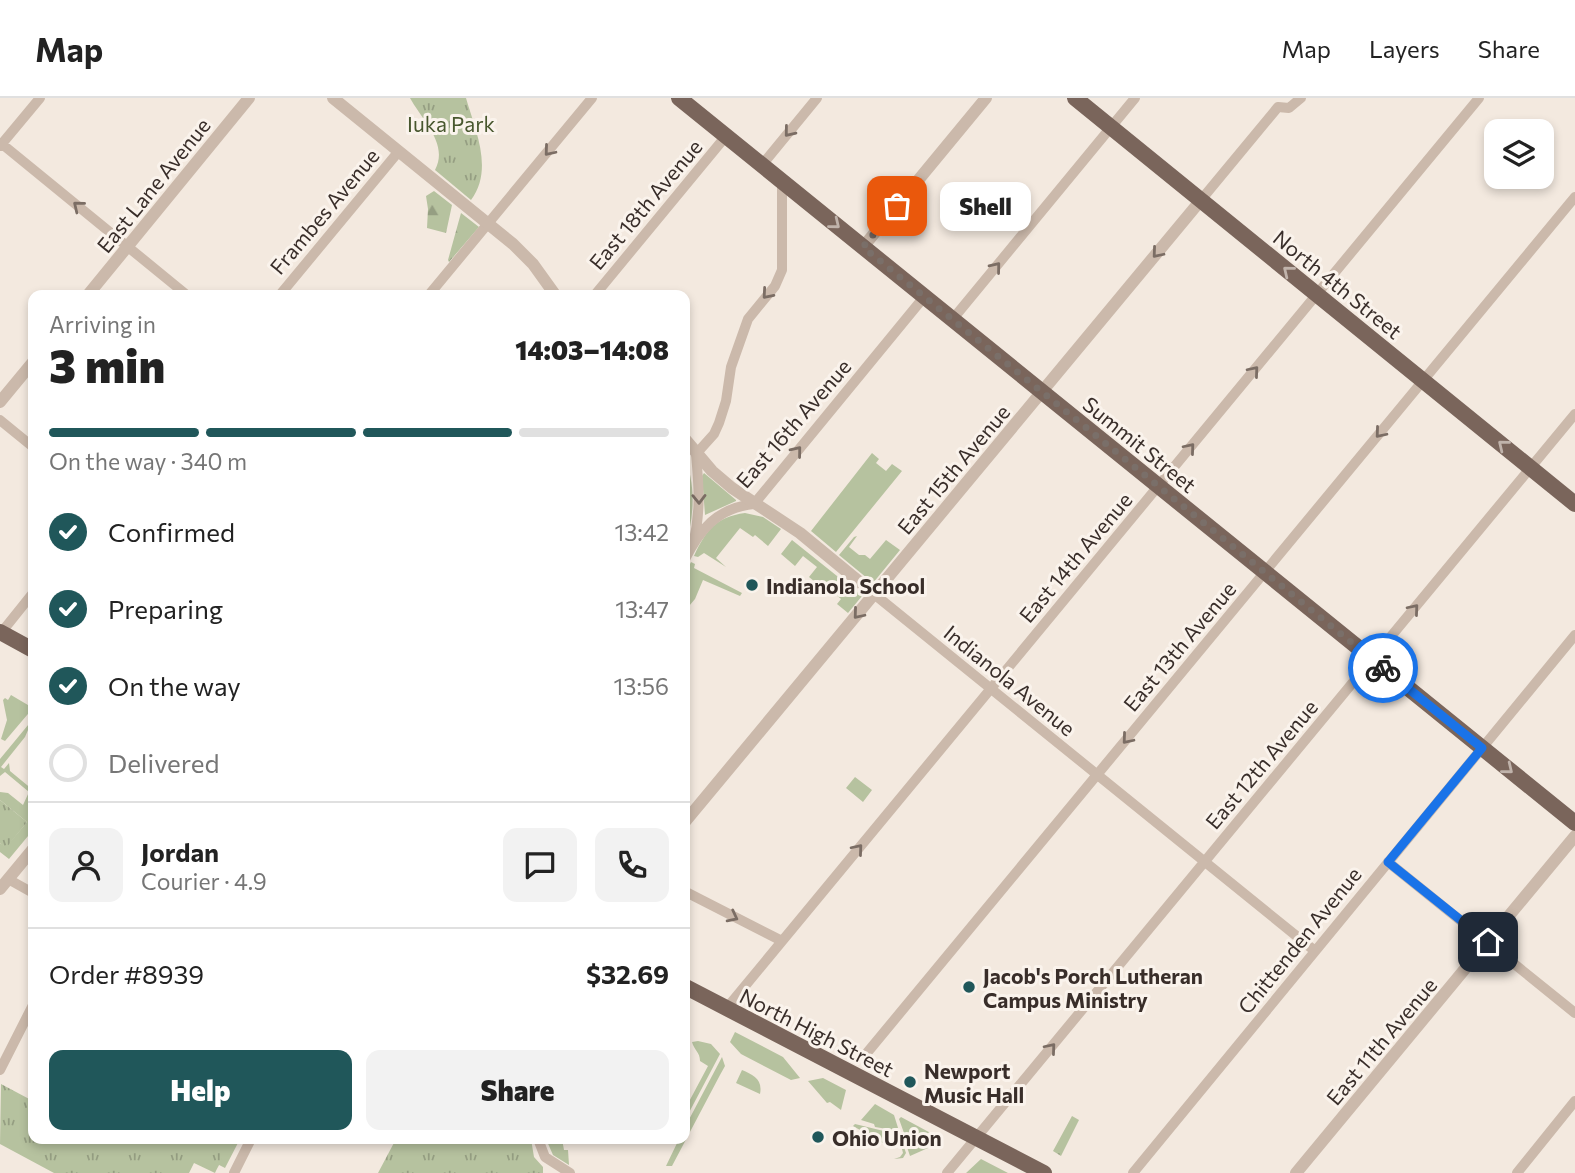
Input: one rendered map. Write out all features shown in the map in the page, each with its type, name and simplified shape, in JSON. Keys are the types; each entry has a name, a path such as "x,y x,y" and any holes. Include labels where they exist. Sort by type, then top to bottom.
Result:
{"main road":[{"name":"Summit Street","path":"679,98 1575,823"},
{"name":"North 4th Street","path":"1075,98 1575,504"},
{"path":"0,632 28,647"},
{"name":"North High Street","path":"690,989 1044,1173"}],"street":[{"path":"40,98 1,145 181,290"},
{"name":"East Lane Avenue","path":"92,290 250,98"},
{"path":"333,98 488,224 533,264 552,290"},
{"path":"433,290 592,98"},
{"path":"762,165 817,98"},
{"path":"863,247 986,98"},
{"path":"953,320 1135,98"},
{"name":"East 15th Avenue","path":"690,816 1201,201 1276,103 1289,108 1301,98"},
{"name":"East 14th Avenue","path":"726,1009 1479,98"},
{"name":"East 18th Avenue","path":"599,290 726,136"},
{"name":"Frambes Avenue","path":"284,290 399,151"},
{"path":"693,545 699,519 700,497 696,454 714,434 719,424 726,401 731,367 748,320 775,286 782,270 782,181"},
{"name":"East 13th Avenue","path":"866,1054 1575,197"},
{"name":"East 16th Avenue","path":"690,550 704,528 719,515 737,506 754,504 924,297"},
{"path":"0,402 28,368"},
{"name":"East 12th Avenue","path":"947,1173 1575,414"},
{"path":"0,420 28,443"},
{"name":"Indianola Avenue","path":"690,446 712,471 754,504 800,533 1315,951"},
{"path":"0,632 28,599"},
{"name":"Chittenden Avenue","path":"1133,1173 1575,635"},
{"name":"East 11th Avenue","path":"1296,1173 1575,835"},
{"path":"28,855 4,884 28,891"},
{"path":"1388,862 1575,1013"},
{"path":"690,894 782,941"},
{"path":"0,1070 28,1015"},
{"path":"1517,1173 1575,1101"},
{"path":"234,1173 248,1144"},
{"path":"540,1144 545,1157 570,1173"}],"green space":[{"name":"Iuka Park","path":"410,98 466,98 478,136 482,163 478,188 471,200 435,170 439,151 436,142"},
{"path":"434,191 452,205 446,233 427,228 426,196"},
{"path":"461,213 479,227 449,262 448,260"},
{"path":"872,453 879,459 876,463 886,471 892,464 902,471 836,552 811,531"},
{"path":"690,473 691,477 693,501 690,525"},
{"path":"704,473 736,500 736,501 705,515"},
{"path":"745,513 763,517 781,529 768,546 755,535 753,537 740,528 716,558 726,567 704,553 698,557 694,556 713,526 726,518"},
{"path":"857,536 849,547 870,559 886,540 900,550 873,583 839,555"},
{"path":"792,540 862,596 848,613 837,604 841,599 823,584 820,586 809,577 817,567 803,556 795,566 781,554"},
{"path":"690,564 695,564 694,568 742,593 740,596 703,580 690,605"},
{"path":"11,695 28,705 28,714 5,741 1,739 7,720 3,700 8,700"},
{"path":"28,725 25,737 1,767 4,769 9,763 10,771 28,786 28,791 5,772 0,776 0,759"},
{"path":"855,777 872,790 863,802 846,788"},
{"path":"0,792 8,793 23,805 28,794 28,836 9,859 0,852 0,843 6,847 27,822 0,800"},
{"path":"0,800 27,822 6,848 0,843"},
{"path":"735,1032 783,1057 800,1078 791,1080 741,1054 730,1042"},
{"path":"692,1042 711,1044 720,1054 690,1111 690,1100 708,1066 700,1061"},
{"path":"722,1057 725,1066 690,1132 690,1118"},
{"path":"742,1070 759,1081 760,1094 736,1083"},
{"path":"823,1078 846,1090 841,1110 830,1102 827,1103 808,1081"},
{"path":"1,1084 28,1098 28,1144 204,1144 203,1148 208,1145 219,1148 221,1161 215,1173 194,1163 189,1173 54,1173 0,1144"},
{"path":"875,1104 894,1115 899,1131 875,1127 874,1124 861,1120"},
{"path":"1072,1116 1079,1120 1061,1156 1053,1151"},
{"path":"901,1117 938,1137 935,1139 904,1133 899,1119"},
{"path":"855,1124 900,1135 906,1153 903,1158 894,1159 903,1153 901,1145 895,1142 888,1146 853,1126"},
{"path":"906,1136 937,1144 910,1156 904,1138"},
{"path":"178,1144 237,1144 225,1168"},
{"path":"393,1144 532,1144 534,1157 543,1167 543,1173 378,1173"},
{"path":"548,1144 563,1144 564,1150 568,1150 569,1165 553,1155"},
{"path":"677,1144 684,1144 672,1166 666,1166"},
{"path":"981,1159 1008,1173 966,1173"}],"way so far":[{"path":"897,206 863,247 1383,668"}],"place":[{"name":"Shell","path":"897,206"},
{"name":"Indianola School","path":"752,585"},
{"name":"Jacob's Porch Lutheran Campus Ministry","path":"969,987"},
{"name":"Newport Music Hall","path":"910,1082"},
{"name":"Ohio Union","path":"818,1137"}],"route":[{"path":"1383,668 1482,748 1388,862 1488,942"}]}
